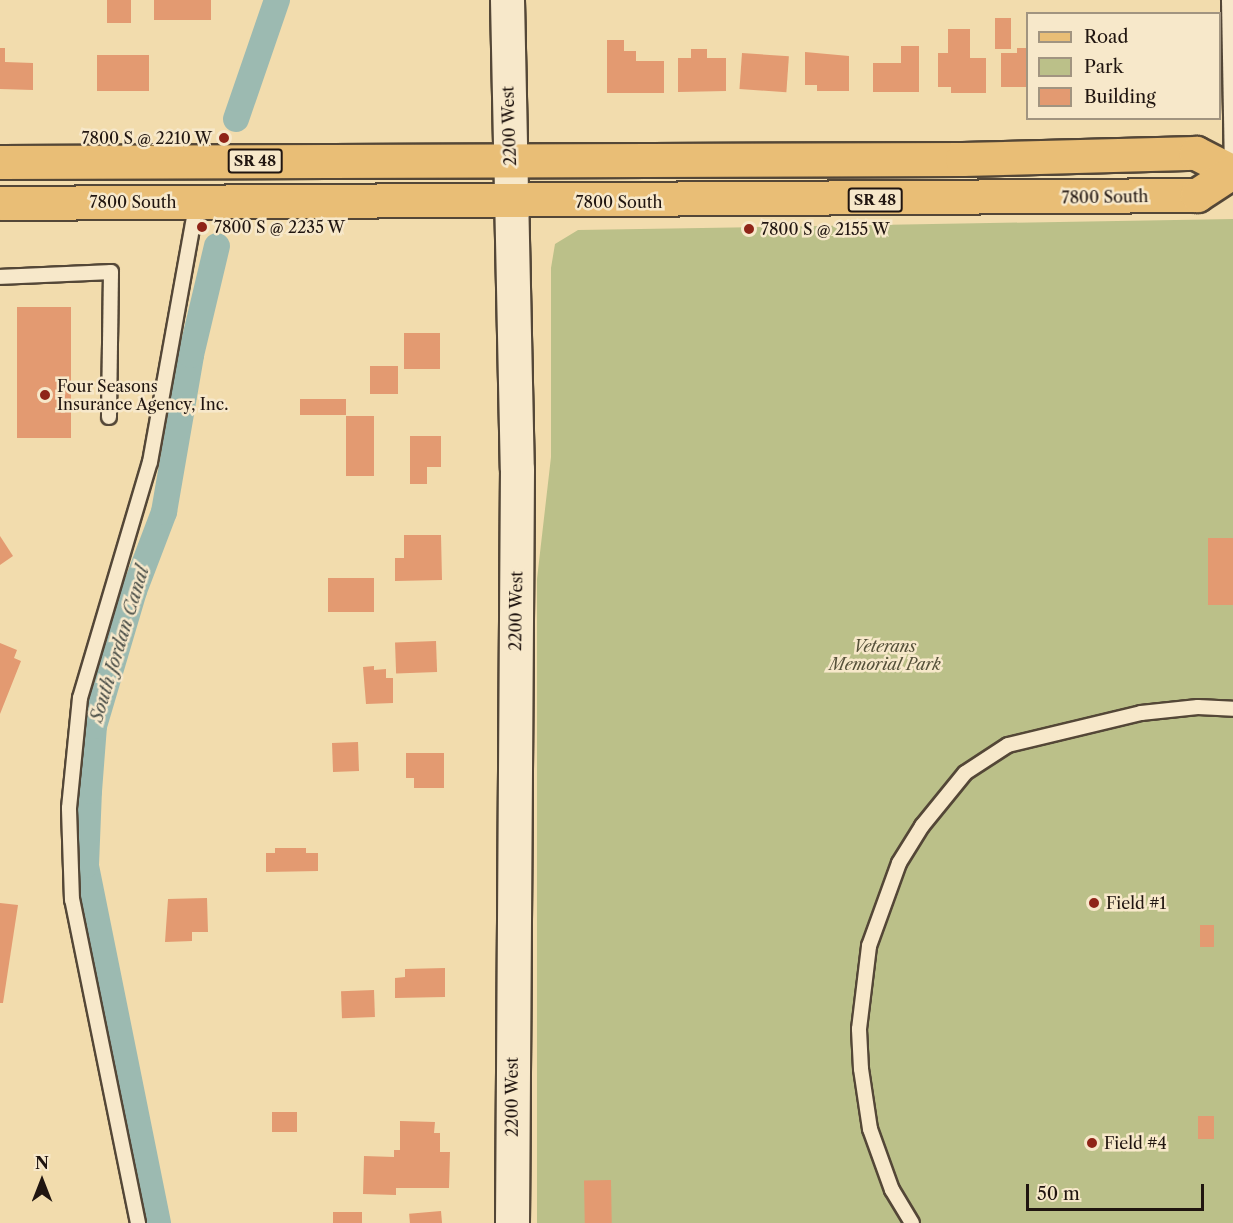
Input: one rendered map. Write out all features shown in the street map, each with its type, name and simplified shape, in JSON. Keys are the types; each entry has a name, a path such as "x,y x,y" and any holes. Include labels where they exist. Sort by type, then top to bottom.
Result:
{"main road":[{"name":"SR 48","path":"0,162 509,161 1196,153 1232,172"},
{"name":"7800 South","path":"0,203 512,202 1197,195 1232,172"}],"street":[{"name":"2200 West","path":"507,0 517,469 512,1223"}],"lane":[{"path":"1229,0 1232,172"},
{"path":"138,1223 72,900 69,808 80,698 150,462 197,202"},
{"path":"0,276 111,272 109,417"},
{"path":"912,1223 892,1190 870,1129 861,1069 860,1029 869,946 899,863 922,826 966,773 1008,745 1141,713 1197,707 1233,709"}],"green space":[{"name":"Veterans Memorial Park","path":"1233,219 1233,1223 537,1223 537,579 551,457 551,268 555,244 578,230"}],"building":[{"path":"107,0 131,0 131,23 107,23"},
{"path":"154,0 211,0 211,20 154,20"},
{"path":"995,18 1011,18 1011,49 995,49"},
{"path":"948,29 970,29 970,58 986,58 986,93 951,93 951,87 938,87 938,53 948,53"},
{"path":"607,40 624,40 624,51 636,51 636,61 664,61 664,93 607,93"},
{"path":"901,46 919,46 919,92 873,92 873,63 901,63"},
{"path":"0,48 5,48 5,62 33,63 33,90 0,89"},
{"path":"1017,48 1026,48 1026,87 1001,87 1001,53 1017,53"},
{"path":"691,49 707,49 707,58 726,58 726,91 678,92 678,58 691,58"},
{"path":"805,52 849,56 849,91 817,91 817,85 805,85"},
{"path":"742,53 789,56 786,92 739,89"},
{"path":"97,55 149,55 149,91 97,91"},
{"path":"17,307 71,307 71,438 17,438"},
{"path":"404,333 440,333 440,369 404,369"},
{"path":"370,366 398,366 398,394 370,394"},
{"path":"300,399 346,399 346,415 300,415"},
{"path":"346,416 374,416 374,476 346,476"},
{"path":"410,436 441,436 441,467 427,467 427,484 410,484"},
{"path":"404,535 441,535 442,580 395,581 395,558 404,558"},
{"path":"0,536 13,556 0,565"},
{"path":"1208,538 1233,538 1233,605 1208,605"},
{"path":"328,578 374,578 374,612 328,612"},
{"path":"436,641 437,672 396,673 395,642"},
{"path":"0,643 17,650 14,658 21,661 0,714"},
{"path":"374,666 374,670 386,669 386,678 393,678 393,703 366,704 363,667"},
{"path":"358,742 359,771 333,772 332,743"},
{"path":"406,753 444,753 444,788 414,788 414,778 406,778"},
{"path":"275,848 306,848 306,853 318,853 318,871 266,872 266,853 275,853"},
{"path":"207,898 208,932 192,932 192,941 165,942 168,899"},
{"path":"0,903 18,905 3,1003 0,1003"},
{"path":"1200,925 1214,925 1214,947 1200,947"},
{"path":"445,968 445,997 395,998 395,978 405,977 405,969"},
{"path":"374,990 375,1017 342,1018 341,991"},
{"path":"272,1112 297,1112 297,1132 272,1132"},
{"path":"1198,1116 1214,1116 1214,1139 1198,1139"},
{"path":"400,1121 435,1122 434,1133 440,1133 440,1152 450,1152 449,1188 396,1188 396,1195 363,1194 364,1156 394,1157 394,1150 400,1150"},
{"path":"584,1180 611,1180 612,1223 585,1223"},
{"path":"441,1211 442,1223 410,1223 409,1214"},
{"path":"333,1212 362,1212 362,1223 333,1223"}],"waterway":[{"name":"South Jordan Canal","path":"236,119 277,0"},
{"name":"South Jordan Canal","path":"158,1223 86,865 89,791 94,726 134,591 164,512 191,355 217,246"}],"place":[{"name":"7800 S @ 2210 W","path":"224,138"},
{"name":"7800 S @ 2235 W","path":"202,227"},
{"name":"7800 S @ 2155 W","path":"749,229"},
{"name":"Four Seasons Insurance Agency, Inc.","path":"45,395"},
{"name":"Field #1","path":"1094,903"},
{"name":"Field #4","path":"1092,1143"}]}
